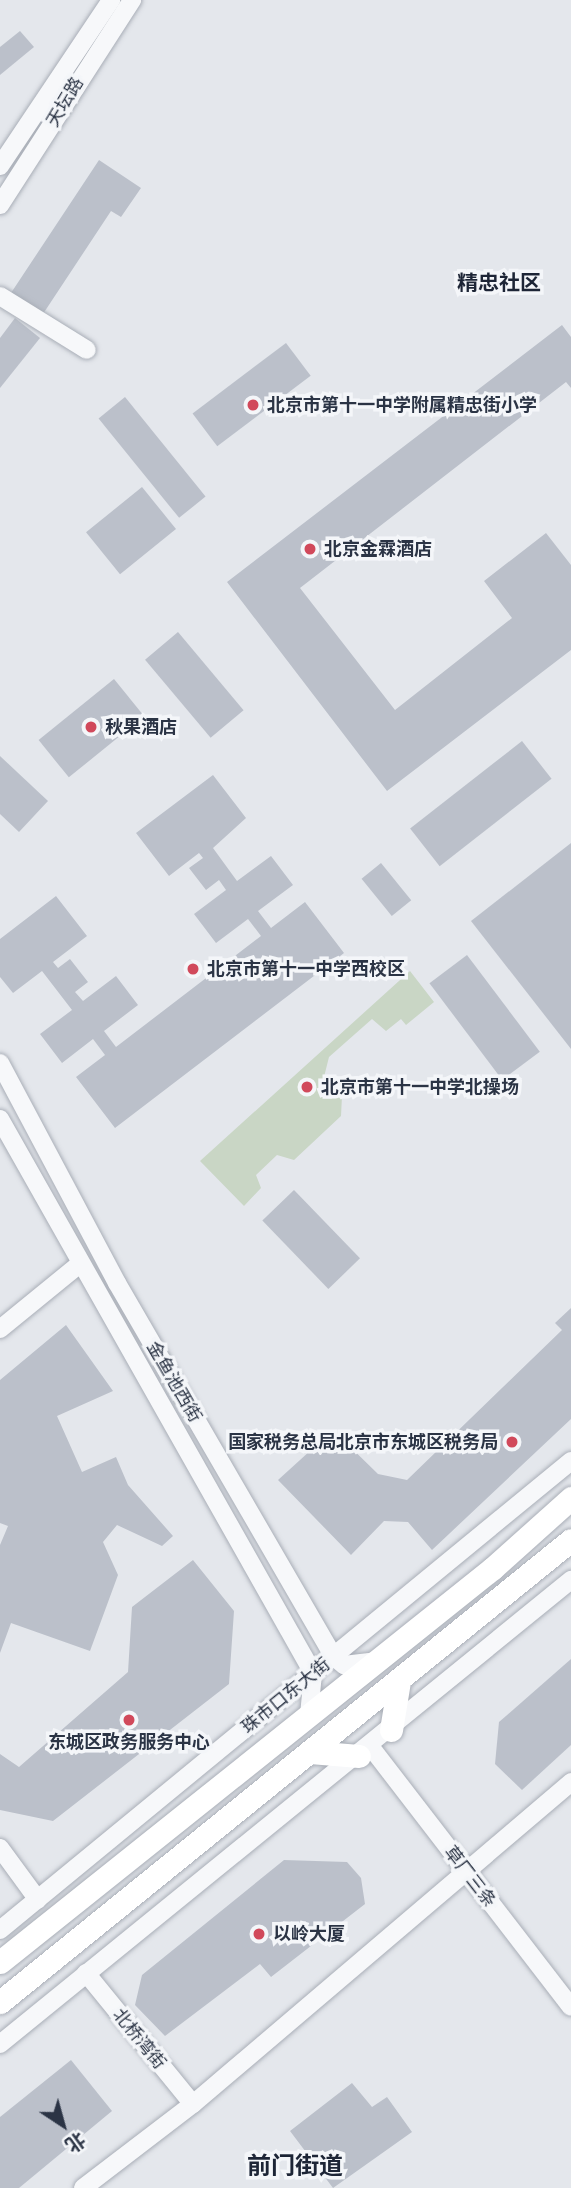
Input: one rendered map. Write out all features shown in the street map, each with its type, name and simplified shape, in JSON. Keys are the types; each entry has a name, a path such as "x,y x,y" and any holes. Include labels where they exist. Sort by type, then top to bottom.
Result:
{"main road":[{"name":"珠市口东大街","path":"0,1962 376,1661 571,1498"},
{"path":"0,2002 571,1540"},
{"path":"391,1730 399,1681"},
{"path":"310,1752 365,1751"}],"street":[{"name":"天坛路","path":"0,205 132,0"},
{"name":"天坛路","path":"0,166 106,5"},
{"path":"0,296 87,350"},
{"name":"金鱼池西街","path":"0,1063 117,1283 334,1657"},
{"name":"金鱼池西街","path":"0,1119 313,1673"},
{"path":"0,1329 81,1264"},
{"name":"珠市口东大街","path":"0,1930 571,1461"},
{"path":"0,2044 391,1730 571,1580"},
{"path":"334,1657 344,1665 376,1661"},
{"path":"309,1715 313,1673"},
{"name":"草厂三条","path":"365,1751 467,1872 571,2007"},
{"path":"83,2188 193,2104 571,1782"},
{"path":"0,1848 38,1900"},
{"name":"北桥湾街","path":"86,1973 193,2104"}],"green space":[{"name":"北京市第十一中学北操场","path":"410,971 434,1002 406,1025 401,1019 386,1031 372,1019 329,1057 324,1077 342,1096 341,1116 294,1160 277,1155 256,1175 261,1188 244,1206 200,1161"}],"building":[{"path":"20,31 34,47 0,75 0,47"},
{"path":"99,160 141,188 121,217 111,211 41,317 9,296"},
{"path":"15,318 40,338 0,388 0,338"},
{"name":"北京金霖酒店","path":"562,325 571,337 571,388 566,382 300,588 395,710 512,618 484,581 546,533 571,565 571,650 387,791 227,582"},
{"path":"286,343 311,376 217,446 193,413"},
{"path":"125,397 206,496 179,518 99,418"},
{"path":"142,487 176,529 120,574 86,532"},
{"path":"178,632 244,710 211,738 145,660"},
{"name":"秋果酒店","path":"114,679 144,716 69,777 39,740"},
{"path":"522,741 552,779 440,866 410,828"},
{"path":"0,756 48,801 19,832 0,814"},
{"path":"213,775 246,818 213,848 237,881 271,856 293,885 258,911 271,928 305,902 344,953 115,1128 76,1077 105,1055 93,1039 62,1063 40,1034 72,1010 42,971 13,993 0,977 0,939 56,896 87,936 53,962 58,968 70,959 88,982 75,992 83,1001 116,976 138,1005 104,1031 116,1047 261,936 248,919 216,943 194,914 226,890 219,880 206,890 189,868 203,858 199,853 169,876 136,833"},
{"path":"571,843 571,1049 471,921"},
{"path":"381,863 411,900 392,916 362,879"},
{"path":"467,955 540,1052 502,1080 429,983"},
{"path":"294,1190 360,1258 328,1289 262,1221"},
{"path":"571,1308 571,1419 432,1550 408,1522 384,1521 351,1555 278,1480 333,1430 378,1474 407,1480 562,1330 555,1323"},
{"path":"66,1325 113,1391 57,1416 82,1472 116,1457 128,1485 173,1536 162,1546 117,1525 103,1542 118,1575 90,1651 11,1623 0,1653 0,1545 8,1526 0,1523 0,1380"},
{"name":"东城区政务服务中心","path":"193,1560 234,1611 229,1684 53,1821 0,1810 0,1754 19,1767 128,1672 132,1607"},
{"path":"571,1659 571,1745 522,1790 495,1764 499,1722"},
{"name":"以岭大厦","path":"284,1860 347,1862 361,1878 365,1904 271,1977 260,1964 165,2036 135,2005 142,1975"},
{"path":"71,2060 112,2111 19,2188 0,2188 0,2117"},
{"path":"352,2083 372,2107 387,2097 412,2132 333,2188 290,2131"}],"place":[{"name":"北京市第十一中学附属精忠街小学","path":"253,405"},
{"name":"北京金霖酒店","path":"310,549"},
{"name":"秋果酒店","path":"91,727"},
{"name":"北京市第十一中学西校区","path":"193,969"},
{"name":"北京市第十一中学北操场","path":"307,1087"},
{"name":"国家税务总局北京市东城区税务局","path":"512,1442"},
{"name":"东城区政务服务中心","path":"129,1720"},
{"name":"以岭大厦","path":"259,1934"}],"district":[{"name":"精忠社区","path":"499,283"},
{"name":"前门街道","path":"295,2166"}]}
